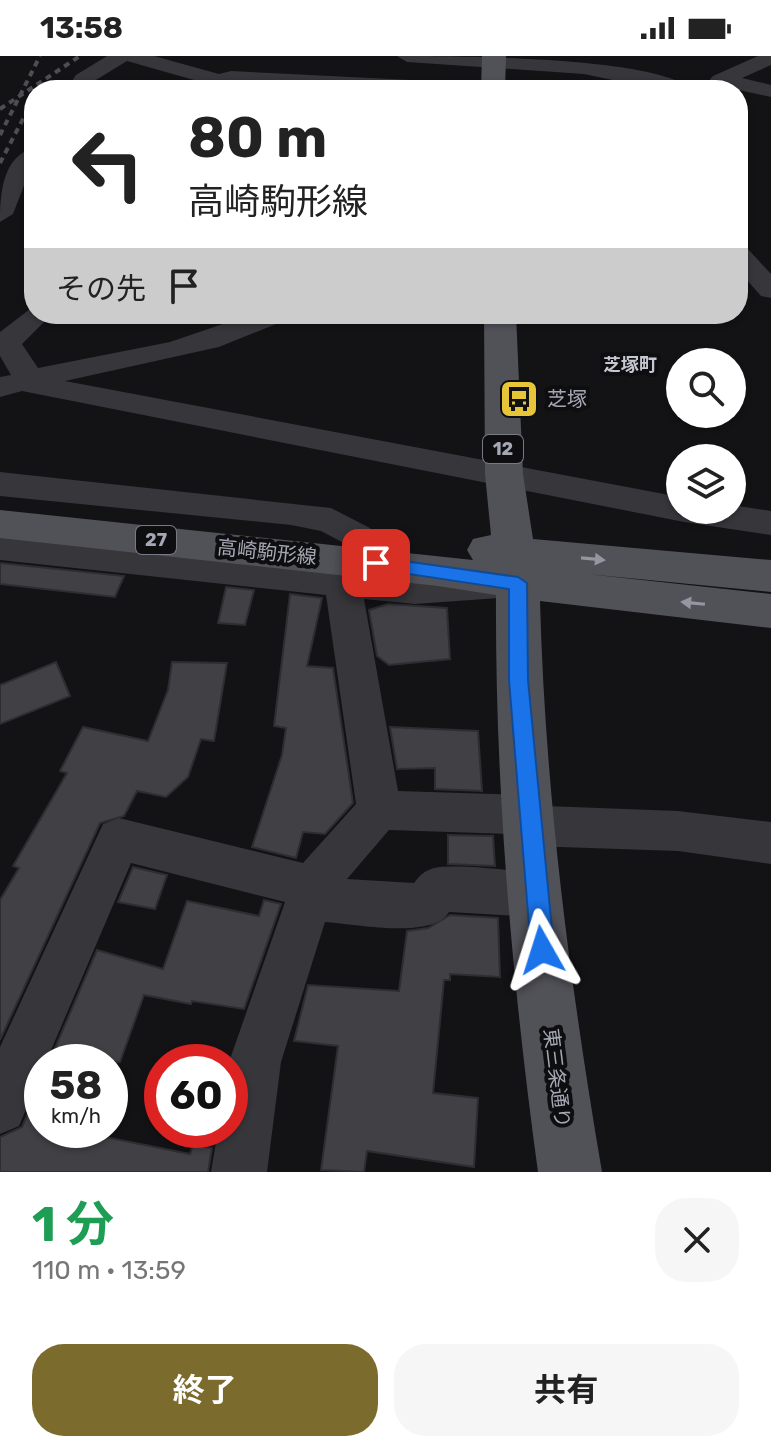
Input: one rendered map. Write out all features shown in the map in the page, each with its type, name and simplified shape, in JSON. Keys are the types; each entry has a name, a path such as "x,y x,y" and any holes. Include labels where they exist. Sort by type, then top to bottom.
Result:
{"main road":[{"path":"493,80 494,60"},
{"name":"東三条通り","path":"500,324 504,474 517,568 519,680 529,820 557,1088 570,1172"},
{"name":"高崎駒形線","path":"0,502 348,560"},
{"name":"高崎駒形線","path":"0,524 348,560 771,576"},
{"name":"高崎駒形線","path":"517,568 771,611"}],"street":[{"path":"82,80 122,56"},
{"path":"131,56 203,80"},
{"path":"407,56 563,62 656,80"},
{"path":"726,80 771,58"},
{"path":"327,80 343,66"},
{"path":"226,80 231,77 287,80"},
{"path":"748,88 771,91"},
{"path":"0,214 13,182 24,168"},
{"path":"748,265 771,290"},
{"path":"14,383 6,342 27,324"},
{"path":"14,383 142,359 253,324"},
{"path":"14,383 666,507"},
{"path":"0,484 291,513 331,520 348,560 379,810"},
{"path":"746,519 771,523"},
{"path":"0,547 348,560"},
{"path":"379,810 678,831 771,843"},
{"path":"239,1172 255,1062 311,893 341,850 379,810"},
{"path":"0,1107 119,839 311,893 426,906 437,889 537,895"}],"building":[{"path":"0,563 124,576 115,597 0,584"},
{"path":"226,587 254,590 245,625 218,623"},
{"path":"290,594 322,598 307,666 333,668 353,803 325,834 303,832 296,858 252,847 282,755 286,728 274,726"},
{"path":"388,604 447,608 450,659 389,665 377,656 369,610"},
{"path":"56,662 70,696 0,724 0,685"},
{"path":"172,662 227,663 214,741 201,739 188,777 166,797 137,791 124,816 100,823 0,1040 0,900 19,868 13,866 67,773 60,771 83,727 148,741 168,690"},
{"path":"390,727 478,731 482,791 435,789 435,768 397,769"},
{"path":"448,835 493,836 495,866 448,864"},
{"path":"133,867 167,875 155,909 118,902"},
{"path":"264,900 281,904 244,1009 144,995 126,1044 57,1044 97,950 163,969 187,901 259,916"},
{"path":"450,915 498,918 500,977 450,974 450,980 444,980 433,1093 478,1098 474,1167 367,1151 364,1172 321,1170 338,1046 294,1041 308,985 399,991 407,931 428,928"},
{"path":"24,1122 24,1148 128,1148 128,1142 144,1145 144,1148 190,1154 192,1148 212,1148 208,1172 0,1172 0,1137 22,1127"}],"railway":[{"path":"28,80 40,56"},
{"path":"44,80 80,56"},
{"path":"20,96 24,88"},
{"path":"20,96 24,93"},
{"path":"0,109 20,96"},
{"path":"0,135 20,96"},
{"path":"0,163 24,117"}],"place":[{"name":"芝塚","path":"519,399"}],"district":[{"name":"芝塚町","path":"630,365"}],"route":[{"path":"376,563 518,583 519,680 528,815 542,950"}]}
